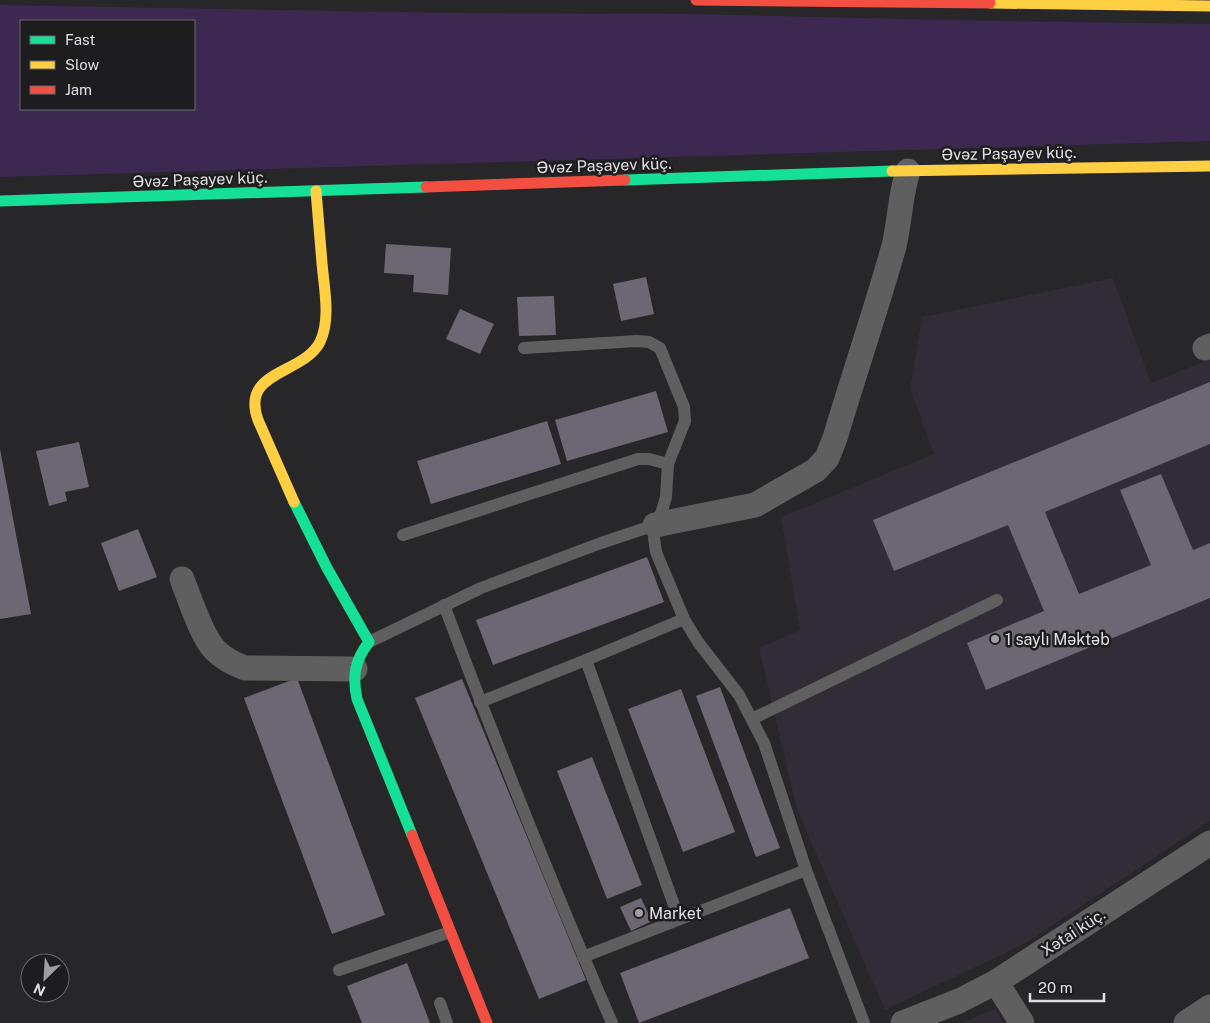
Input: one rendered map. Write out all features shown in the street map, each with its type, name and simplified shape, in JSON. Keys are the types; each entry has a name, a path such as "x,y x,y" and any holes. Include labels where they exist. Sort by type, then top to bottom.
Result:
{"street":[{"path":"696,0 1210,6"},
{"name":"Əvəz Paşayev küç.","path":"0,201 202,196 908,171 1210,166"},
{"path":"655,526 755,506 816,470 827,458 835,438 894,244 908,171"},
{"path":"316,191 324,295 324,325 320,342 310,356 271,377 259,387 254,400 257,416 309,532 339,591 369,642 360,652 354,669 353,683 357,699 487,1023"},
{"path":"182,579 204,632 214,649 231,662 245,668 354,669"},
{"name":"Xətai küç.","path":"903,1023 959,1001 996,982 1210,843"},
{"path":"996,982 1022,1023"},
{"path":"1186,1023 1210,1007"}],"lane":[{"path":"524,348 637,341 649,342 660,348 684,408 685,421 668,464 666,497 662,512 655,526 656,552 684,619 698,642 738,695 764,743 806,870 864,1023"},
{"path":"404,535 638,459 649,459 668,464"},
{"path":"369,642 482,588 601,543 655,526"},
{"path":"752,719 997,600"},
{"path":"444,605 480,702 583,957 612,1023"},
{"path":"480,702 684,619"},
{"path":"586,660 680,919"},
{"path":"583,957 806,870"},
{"path":"339,970 450,932"},
{"path":"440,1003 447,1023"}],"shaded area":[{"path":"0,5 449,13 690,14 1210,24 1210,141 0,177"},
{"name":"1 saylı Məktəb","path":"1113,278 1151,383 1210,359 1210,821 1026,943 885,1010 797,810 759,648 800,630 781,517 934,454 910,389 922,317"},
{"path":"995,1009 1003,1023 961,1023"}],"building":[{"path":"386,244 451,248 448,295 413,292 414,275 384,273"},
{"path":"646,277 654,314 621,321 613,284"},
{"path":"554,296 556,335 519,336 517,297"},
{"path":"460,309 494,324 480,354 446,339"},
{"path":"1210,382 1210,444 1045,512 1079,594 1151,565 1120,490 1161,474 1193,550 1210,543 1210,598 986,690 967,643 1044,611 1008,525 894,571 873,520"},
{"path":"656,391 668,432 567,461 555,420"},
{"path":"547,421 561,464 431,504 417,461"},
{"path":"79,442 89,487 65,492 67,501 49,506 36,451"},
{"path":"0,449 31,614 0,619"},
{"path":"138,529 157,577 119,591 101,543"},
{"path":"647,557 664,602 493,665 476,620"},
{"path":"297,678 385,915 332,934 244,698"},
{"path":"462,679 586,980 539,999 415,698"},
{"path":"720,687 780,848 756,857 696,696"},
{"path":"681,689 735,832 683,852 628,709"},
{"path":"592,757 642,885 607,899 557,771"},
{"path":"641,898 652,921 631,931 620,907"},
{"path":"790,908 809,958 639,1023 620,973"},
{"path":"407,963 430,1023 362,1023 347,986"}],"traffic: fast":[{"path":"625,180 892,171"},
{"path":"0,201 426,187"},
{"path":"294,502 327,568 369,642 361,655 356,669 357,699 412,835"}],"traffic: slow":[{"path":"990,3 1210,6"},
{"path":"892,171 1210,166"},
{"path":"294,502 258,420 255,404 258,391 265,382 312,353 320,342 323,333 326,303 316,191"}],"traffic: jam":[{"path":"696,0 990,3"},
{"path":"426,187 625,180"},
{"path":"412,835 487,1023"}],"place":[{"name":"1 saylı Məktəb","path":"995,639"},
{"name":"Market","path":"639,913"}]}
